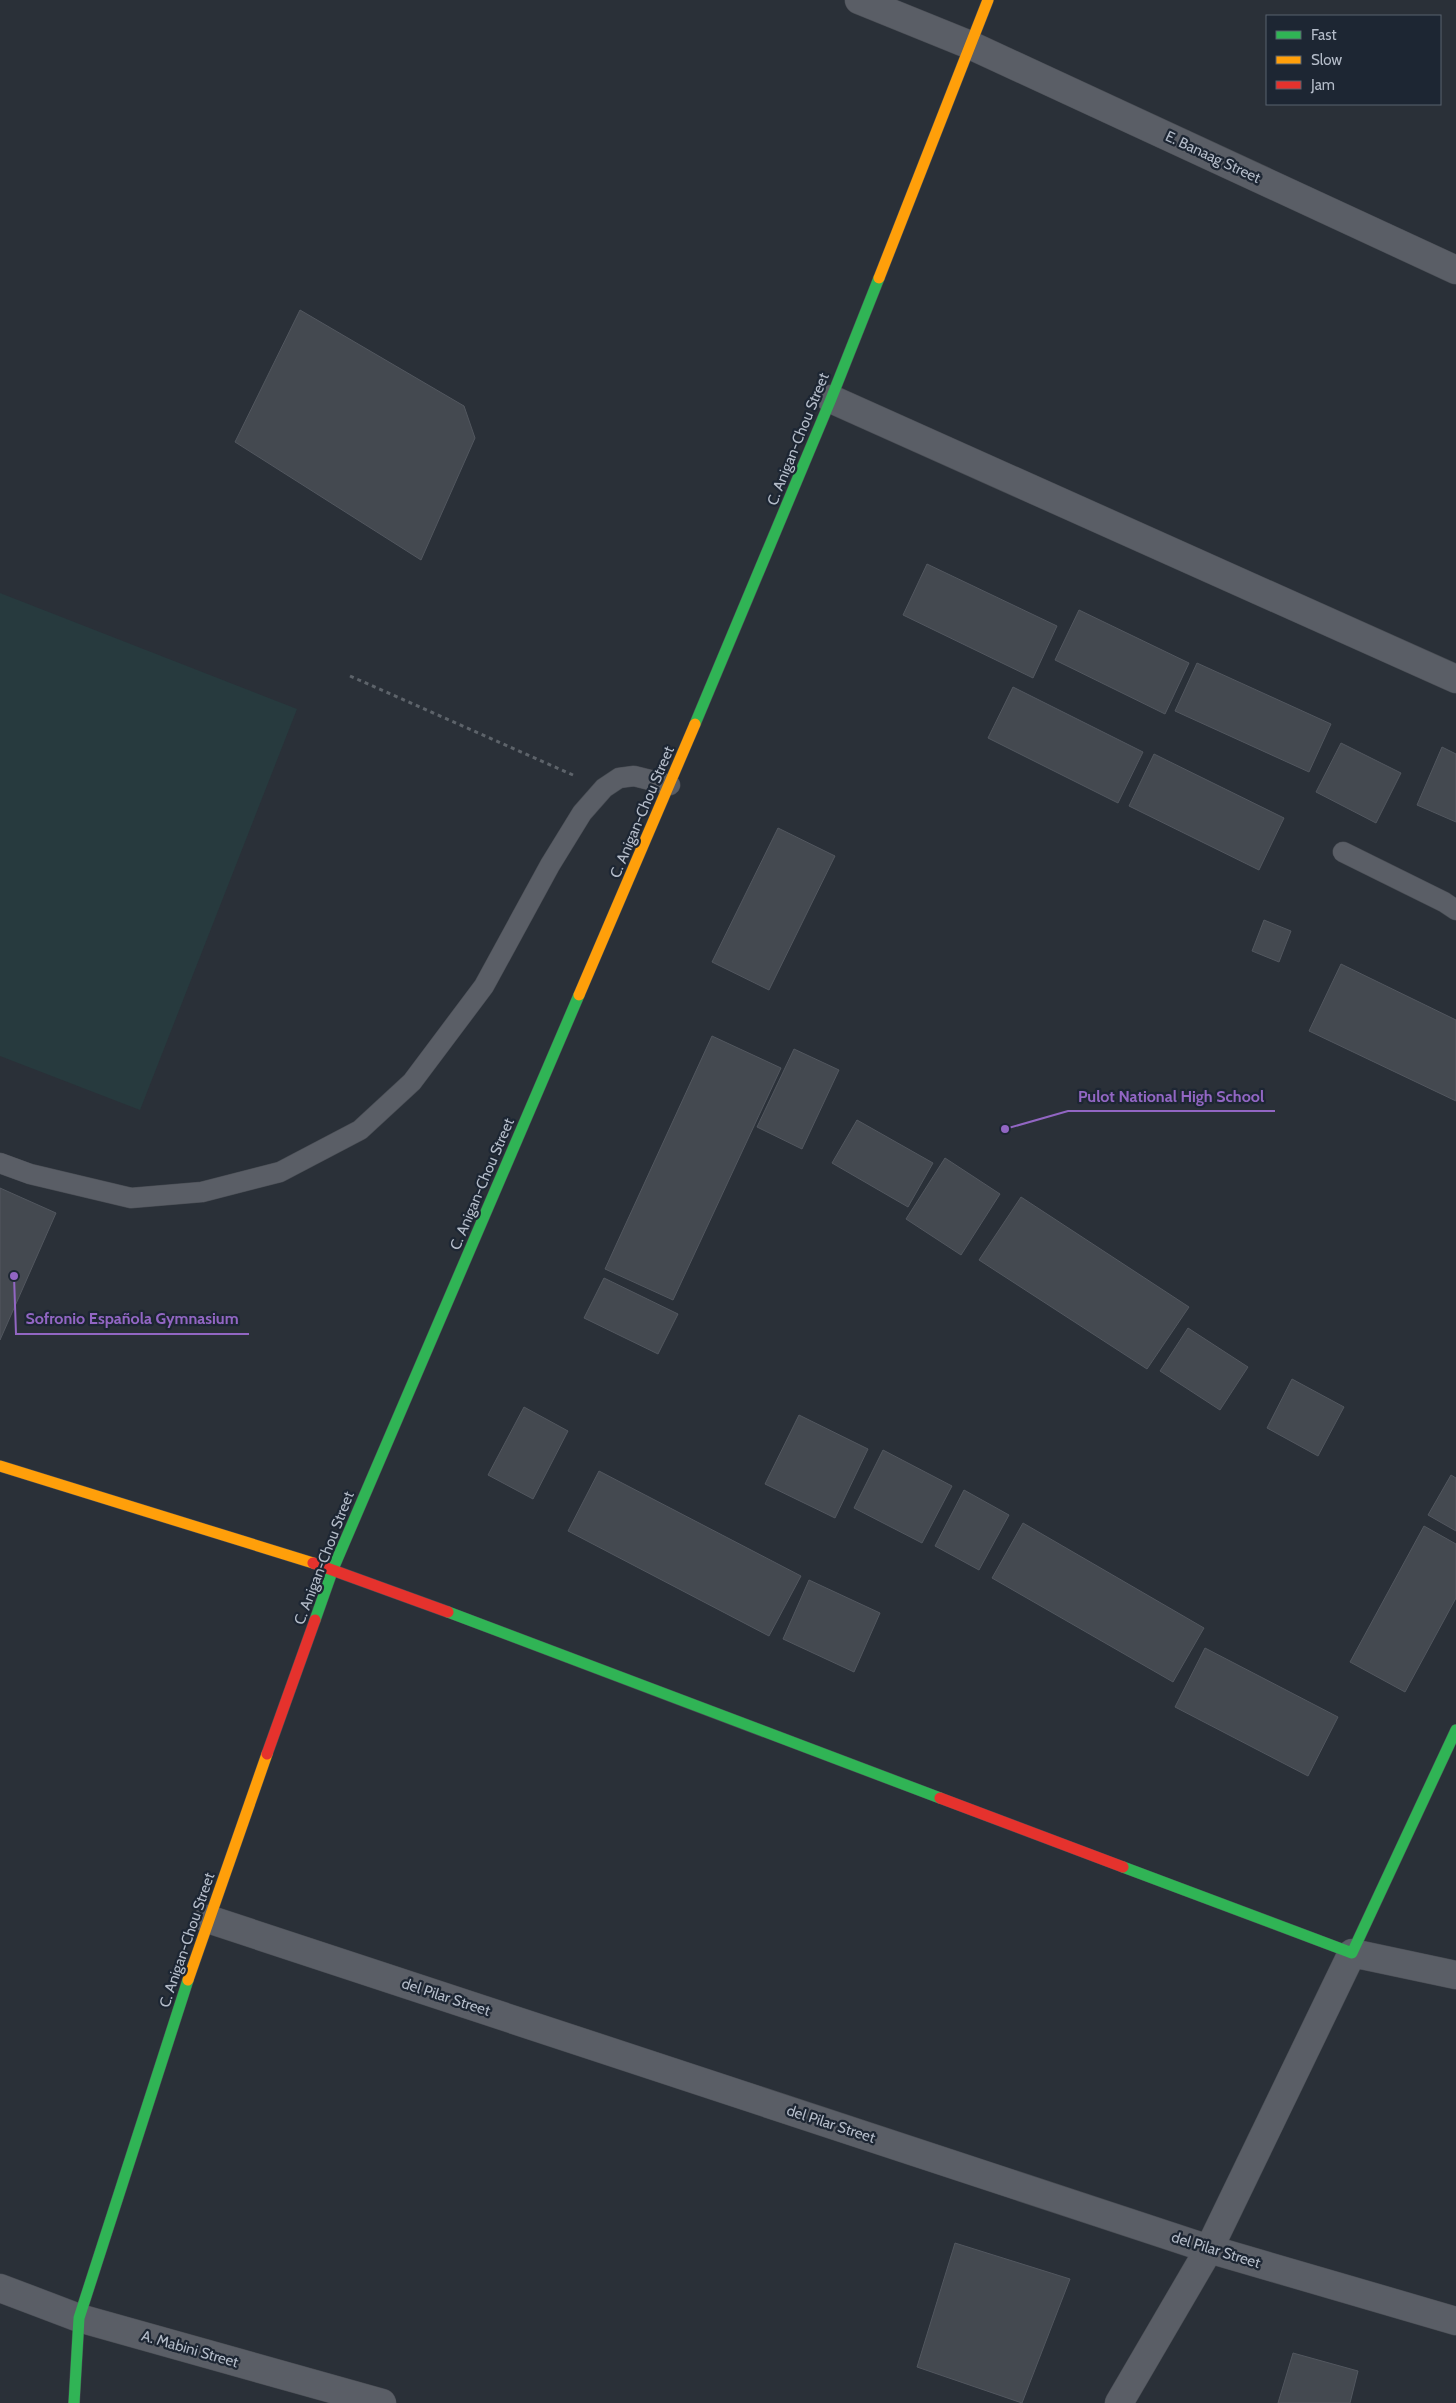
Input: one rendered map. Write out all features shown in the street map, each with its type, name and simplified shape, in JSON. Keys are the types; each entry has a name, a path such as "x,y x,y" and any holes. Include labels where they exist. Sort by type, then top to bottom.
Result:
{"street":[{"name":"E. Banaag Street","path":"859,0 970,45 1456,270"},
{"name":"C. Anigan-Chou Street","path":"74,2403 79,2318 208,1919 332,1569 670,785 831,399 988,0"},
{"path":"831,399 1456,679"},
{"path":"0,1466 332,1569 1352,1953 1456,1975"},
{"path":"1118,2403 1209,2249 1352,1953 1456,1730"},
{"name":"del Pilar Street","path":"208,1919 1209,2249 1456,2321"},
{"name":"A. Mabini Street","path":"0,2288 79,2318 382,2403"}],"lane":[{"path":"0,1163 30,1174 131,1198 202,1192 280,1172 360,1130 412,1082 484,986 550,865 582,813 604,788 619,778 634,776 670,785"},
{"path":"1343,852 1444,902 1456,910"}],"path":[{"path":"350,676 604,788"}],"green space":[{"path":"0,593 297,709 140,1110 0,1056"}],"building":[{"path":"300,310 464,406 475,438 421,560 235,442"},
{"path":"927,564 1057,626 1033,678 903,615"},
{"path":"1079,610 1189,663 1165,714 1055,660"},
{"path":"1197,663 1331,724 1309,772 1175,711"},
{"path":"1013,687 1143,752 1118,803 988,738"},
{"path":"1341,743 1401,773 1376,823 1316,792"},
{"path":"1442,747 1456,754 1456,822 1417,805"},
{"path":"1154,754 1284,818 1259,870 1129,806"},
{"path":"778,828 835,856 769,990 712,962"},
{"path":"1264,920 1291,931 1279,962 1252,951"},
{"path":"1341,964 1456,1020 1456,1101 1309,1031"},
{"path":"712,1036 781,1068 673,1300 605,1269"},
{"path":"794,1049 839,1070 802,1149 757,1127"},
{"path":"857,1120 933,1163 908,1207 832,1163"},
{"path":"945,1158 1000,1194 961,1255 906,1219"},
{"path":"0,1188 56,1213 0,1340"},
{"path":"1021,1197 1189,1307 1147,1369 979,1260"},
{"path":"604,1278 678,1314 658,1354 584,1318"},
{"path":"1188,1328 1248,1367 1220,1410 1160,1371"},
{"path":"1292,1379 1344,1407 1318,1456 1267,1428"},
{"path":"524,1407 568,1431 533,1499 488,1475"},
{"path":"799,1415 868,1449 835,1518 765,1484"},
{"path":"883,1450 952,1486 922,1543 854,1508"},
{"path":"599,1471 801,1576 769,1636 568,1531"},
{"path":"1451,1475 1456,1478 1456,1531 1428,1515"},
{"path":"964,1490 1009,1515 979,1570 935,1546"},
{"path":"1023,1523 1204,1628 1173,1682 992,1578"},
{"path":"1424,1526 1456,1544 1456,1598 1405,1692 1350,1662"},
{"path":"809,1580 880,1613 854,1672 783,1639"},
{"path":"1205,1648 1338,1717 1308,1776 1175,1707"},
{"path":"955,2243 1070,2279 1022,2403 917,2367"},
{"path":"1293,2353 1358,2371 1350,2403 1278,2403"}],"traffic: fast":[{"path":"695,724 831,399 879,278"},
{"path":"315,1620 333,1569 579,995"},
{"path":"448,1612 940,1798"},
{"path":"1123,1867 1352,1953 1456,1730"},
{"path":"74,2403 79,2318 188,1980"}],"traffic: slow":[{"path":"879,278 988,0"},
{"path":"579,995 695,724"},
{"path":"0,1466 313,1563"},
{"path":"188,1980 267,1754"}],"traffic: jam":[{"path":"313,1563 448,1612"},
{"path":"267,1754 315,1620"},
{"path":"940,1798 1123,1867"}],"place":[{"name":"Pulot National High School","path":"1005,1129"},
{"name":"Sofronio Española Gymnasium","path":"14,1276"}]}
